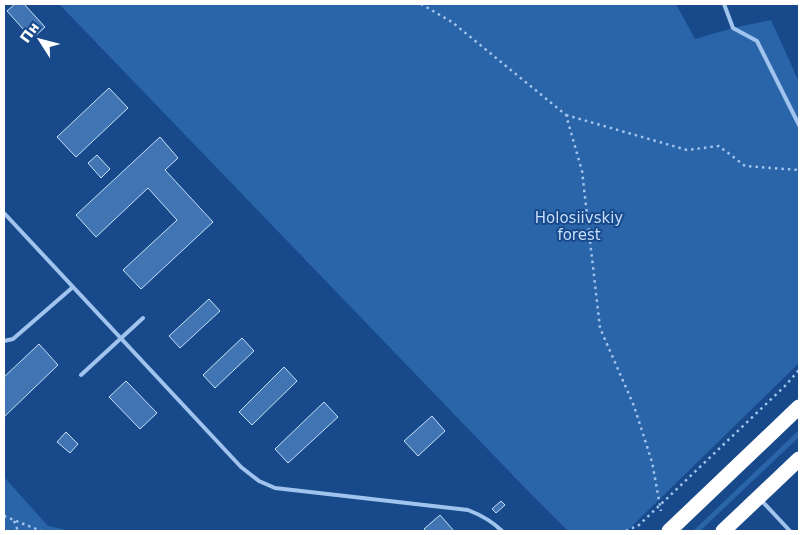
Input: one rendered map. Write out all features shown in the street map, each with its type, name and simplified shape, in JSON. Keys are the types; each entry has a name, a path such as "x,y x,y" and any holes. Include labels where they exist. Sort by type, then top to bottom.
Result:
{"highway":[{"path":"669,531 799,407"},
{"path":"723,531 799,459"}],"lane":[{"path":"724,4 733,28 757,41 799,126"},
{"path":"4,213 242,467 259,481 275,488 468,510 484,516 502,531"},
{"path":"4,341 13,339 73,287"},
{"path":"81,375 143,318"},
{"path":"758,497 790,531"}],"path":[{"path":"421,4 452,22 566,116 687,150 719,146 745,166 799,170"},
{"path":"566,116 582,171 600,328 634,406 652,462 661,511"},
{"path":"626,531 639,525 785,386 799,370"},
{"path":"4,516 41,531"},
{"path":"14,520 18,531"}],"green space":[{"name":"Holosiivskiy forest","path":"59,4 676,4 695,39 771,20 799,82 799,363 627,531 568,531"},
{"path":"799,430 799,437 700,531 693,531"},
{"path":"4,477 48,526 71,531 4,531"}],"building":[{"path":"15,4 24,4 45,27 32,39 7,11"},
{"path":"109,88 128,108 76,157 57,137"},
{"path":"160,137 178,158 165,170 213,222 141,289 123,270 177,220 148,188 96,237 76,215"},
{"path":"97,155 110,169 101,178 88,163"},
{"path":"209,299 220,311 180,348 169,336"},
{"path":"242,338 254,351 215,388 203,375"},
{"path":"39,344 58,365 4,417 4,377"},
{"path":"284,367 297,381 252,425 239,412"},
{"path":"126,381 157,413 140,429 109,397"},
{"path":"324,402 338,417 288,463 275,449"},
{"path":"432,416 445,431 418,456 404,441"},
{"path":"66,432 78,444 70,453 57,442"},
{"path":"501,501 505,505 496,513 492,509"},
{"path":"440,515 454,531 426,531 424,529"}]}
